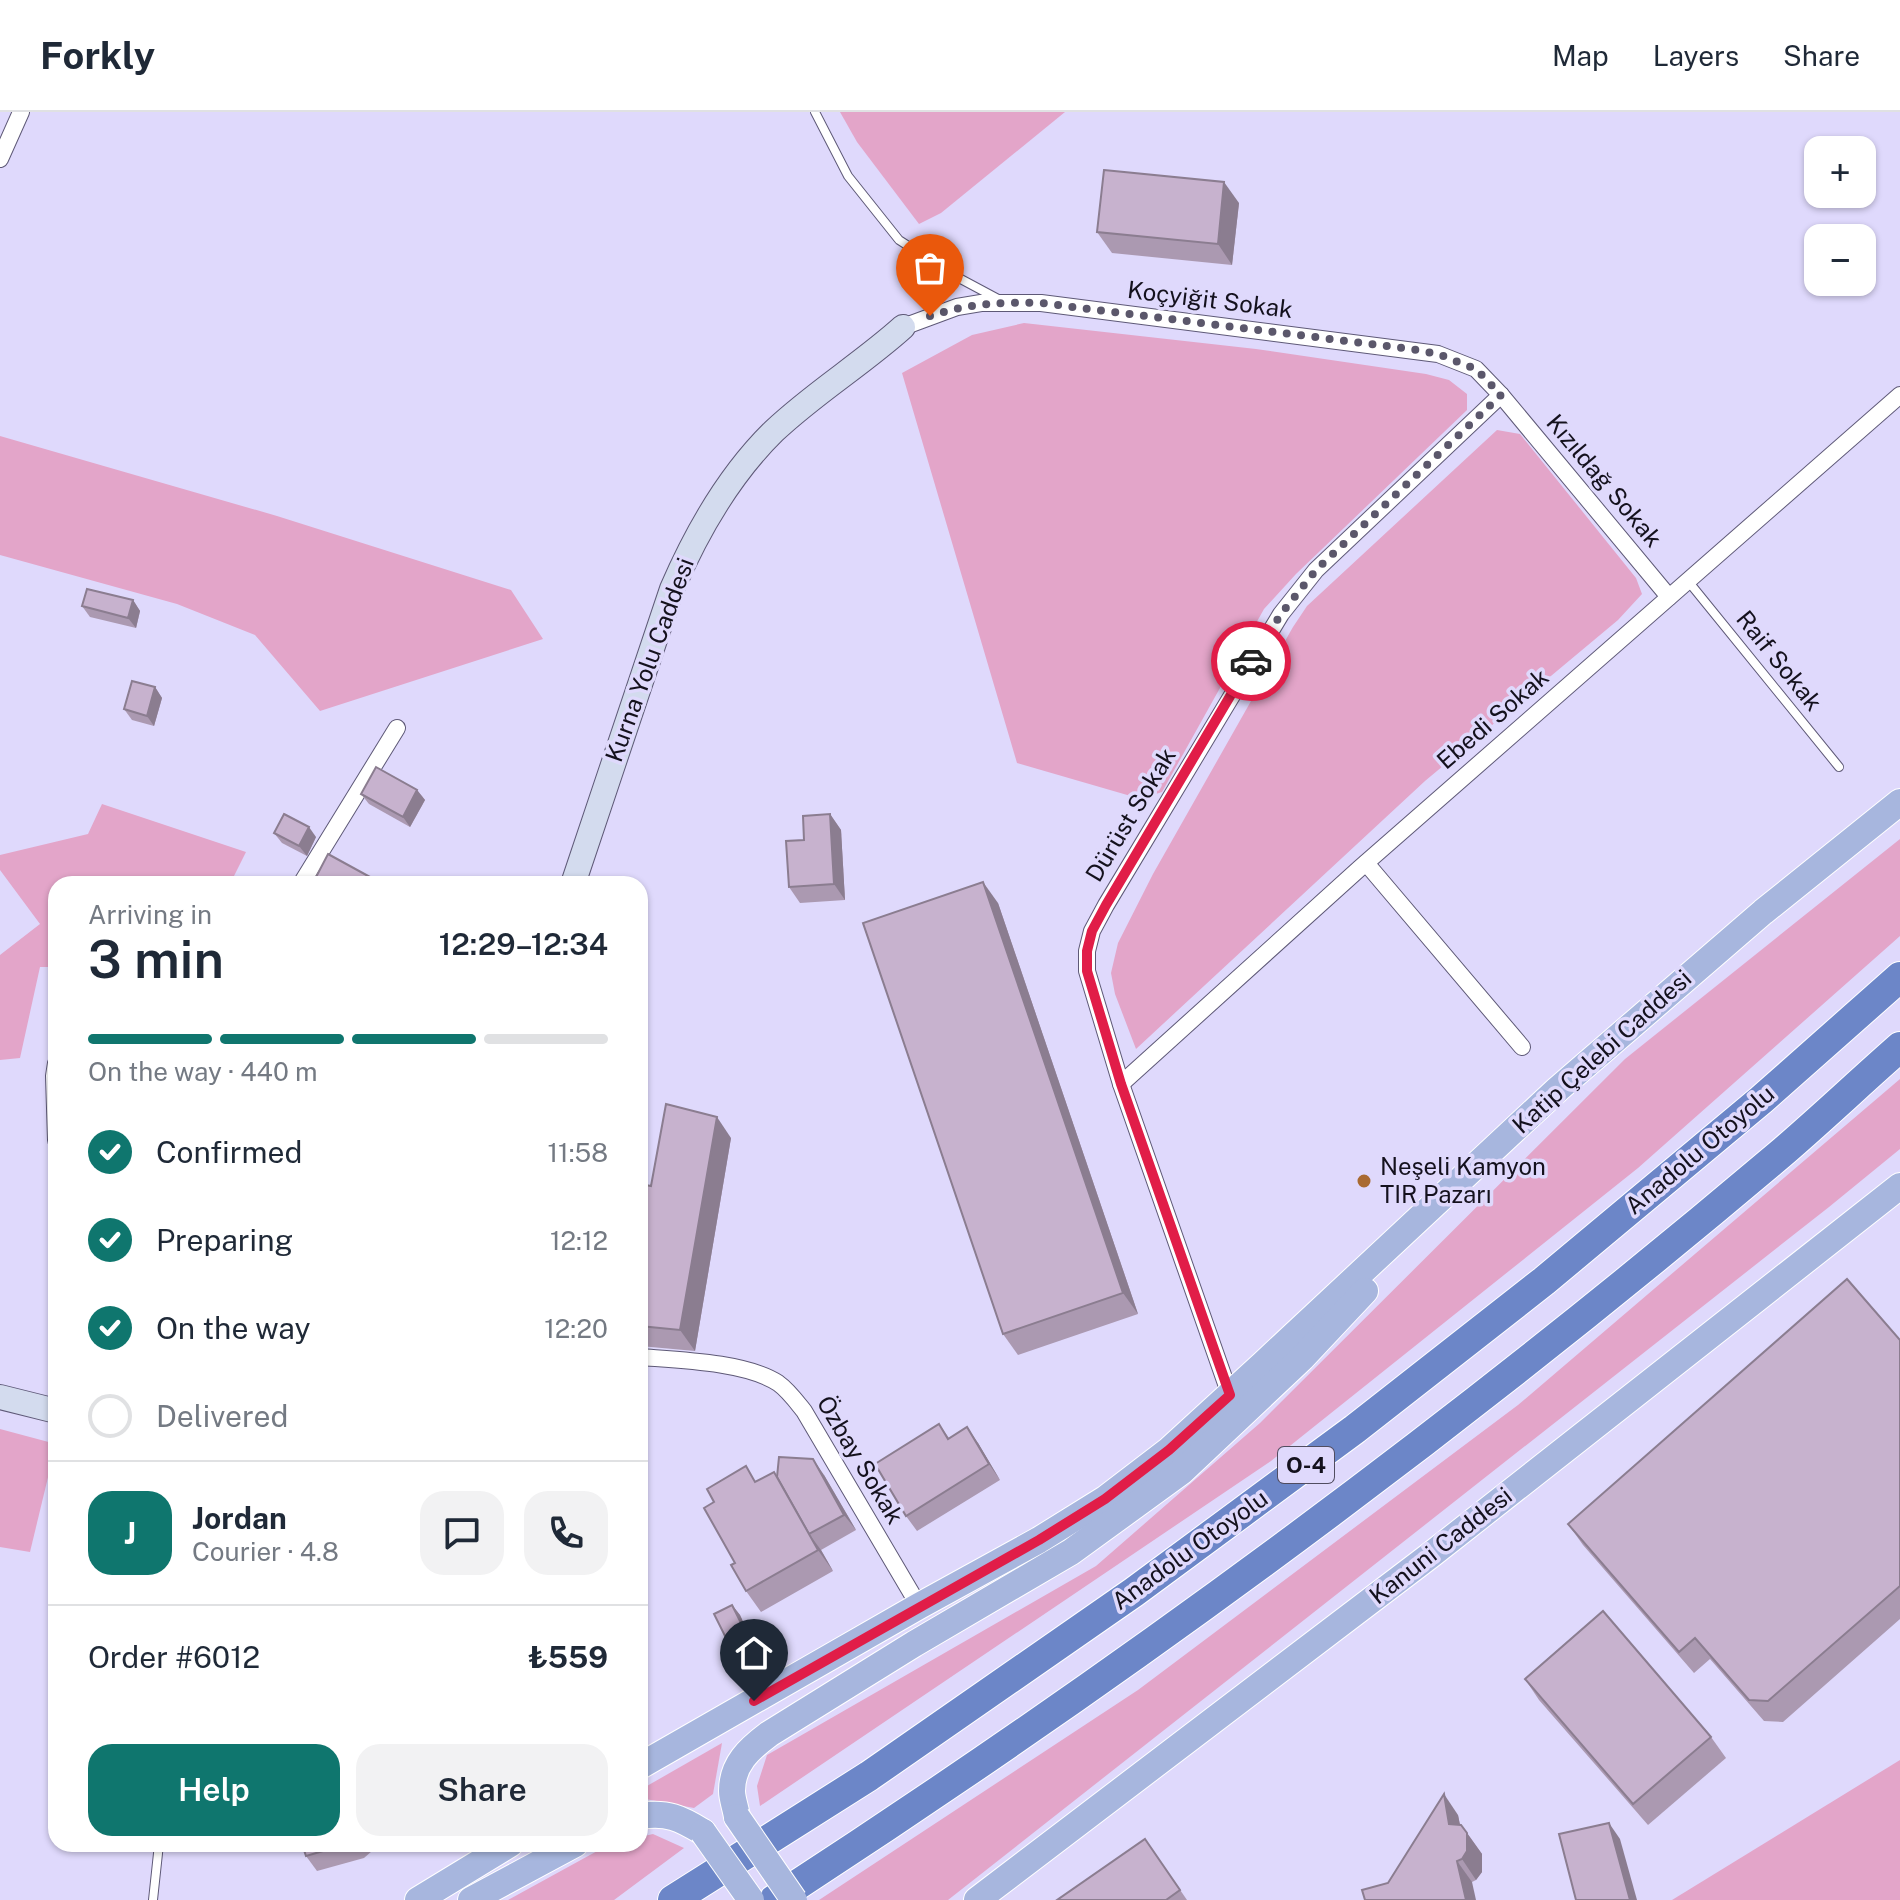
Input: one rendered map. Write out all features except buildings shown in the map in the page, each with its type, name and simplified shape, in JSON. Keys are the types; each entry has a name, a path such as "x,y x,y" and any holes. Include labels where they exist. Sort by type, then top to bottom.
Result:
{"highway":[{"name":"Anadolu Otoyolu","path":"673,1900 869,1776 1134,1592 1355,1429 1544,1281 1761,1100 1900,977"},
{"name":"O-4","path":"774,1900 895,1822 1139,1653 1397,1462 1767,1165 1900,1047"}],"main road":[{"name":"Katip Çelebi Caddesi","path":"648,1755 1039,1540 1105,1499 1169,1450 1230,1395 1558,1089 1763,912 1900,802"},
{"path":"794,1900 737,1817 732,1792 737,1766 749,1750 769,1734 914,1644 1071,1552 1181,1472 1302,1358 1558,1089"},
{"name":"Kanuni Caddesi","path":"977,1900 1432,1554 1900,1186"},
{"path":"648,1815 662,1814 681,1818 703,1832 751,1900"},
{"path":"418,1900 497,1852"},
{"path":"471,1900 560,1852"}],"street":[{"path":"0,159 21,112"},
{"name":"Koçyiğit Sokak","path":"903,327 957,307 1004,302 1057,305 1438,354 1476,369 1501,395"},
{"name":"Kurna Yolu Caddesi","path":"576,876 667,603 690,547 706,518 752,455 775,430 903,327"},
{"name":"Kızıldağ Sokak","path":"1501,395 1669,597"},
{"name":"Dürüst Sokak","path":"1230,1395 1121,1084 1087,971 1087,951 1092,931 1267,634 1293,598 1316,570 1501,395"},
{"name":"Ebedi Sokak","path":"1121,1084 1366,863 1900,395"},
{"path":"306,876 397,728"},
{"path":"1366,863 1522,1047"},
{"name":"Özbay Sokak","path":"648,1358 741,1369 779,1384 804,1411 919,1606"},
{"path":"0,1397 48,1409"}],"lane":[{"path":"815,112 848,176 899,240 1004,302"},
{"name":"Raif Sokak","path":"1688,581 1839,767"},
{"path":"153,1900 158,1852"}],"shaded area":[{"path":"840,112 1065,112 941,213 919,224 857,142"},
{"path":"1024,323 1256,349 1426,374 1449,380 1467,394 1467,410 1296,574 1264,609 1162,792 1141,799 1017,763 902,373 972,335"},
{"path":"1497,430 1520,434 1636,578 1642,594 1618,620 1425,781 1136,1049 1115,994 1111,973 1118,943 1153,874 1293,627 1307,606"},
{"path":"0,436 277,516 511,590 543,639 320,711 255,635 177,604 0,555"},
{"path":"102,804 246,852 234,876 48,876 48,967 40,967 20,1058 0,1060 0,955 40,924 0,870 0,855 88,834"},
{"path":"1900,839 1900,936 1638,1168 1271,1461 760,1806 757,1786 767,1755 1096,1566 1260,1423 1625,1059"},
{"path":"1900,1079 1900,1149 948,1900 819,1900 1138,1690 1518,1405"},
{"path":"0,1429 48,1442 48,1477 30,1552 0,1547"},
{"path":"722,1743 713,1794 694,1808 648,1799 648,1785"},
{"path":"1900,1760 1900,1900 1672,1900"},
{"path":"653,1834 684,1848 614,1900 508,1900 595,1852 648,1852 648,1835"}],"way so far":[{"path":"930,316 981,303 1041,303 1411,349 1438,354 1476,369 1501,395 1316,570 1281,614 1251,661"}],"place":[{"name":"Neşeli Kamyon TIR Pazarı","path":"1364,1181"}],"route":[{"path":"754,1701 1039,1540 1105,1499 1169,1450 1230,1395 1121,1084 1093,995 1087,971 1087,951 1092,931 1106,905 1251,661"}]}
